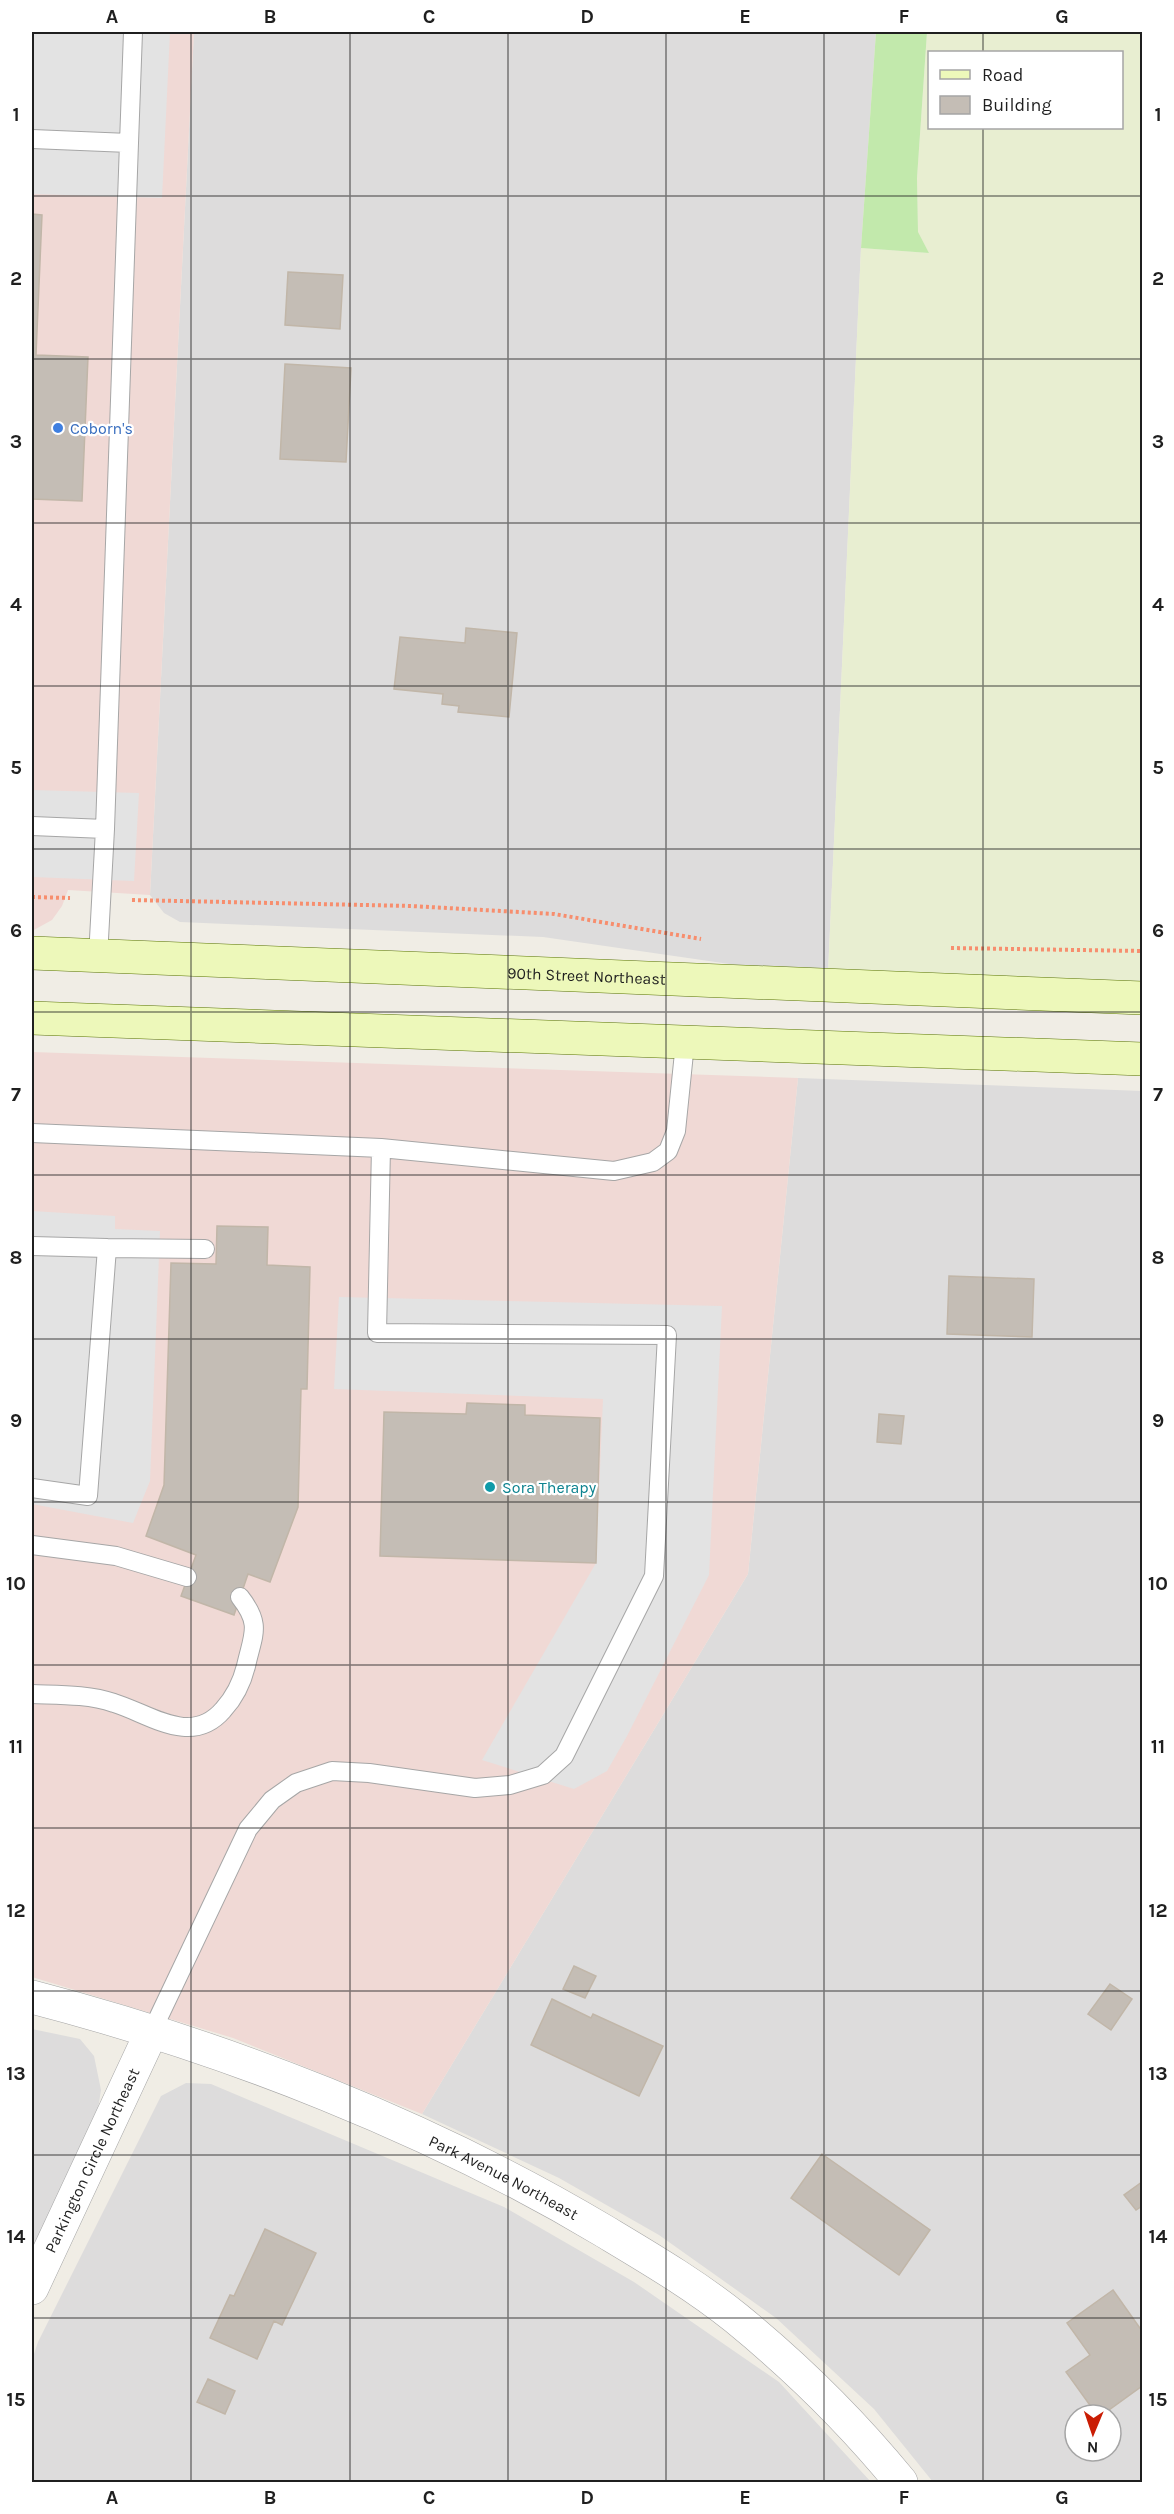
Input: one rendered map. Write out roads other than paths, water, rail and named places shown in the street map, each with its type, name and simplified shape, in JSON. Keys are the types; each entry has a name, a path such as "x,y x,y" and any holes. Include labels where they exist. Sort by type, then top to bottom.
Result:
{"main road":[{"name":"90th Street Northeast","path":"32,953 1143,998"},
{"path":"32,1018 1143,1059"}],"street":[{"name":"Park Avenue Northeast","path":"32,1997 105,2016 225,2055 338,2099 446,2148 556,2203 674,2273 734,2316 793,2367 866,2440 901,2482"},
{"name":"Parkington Circle Northeast","path":"32,2288 152,2031"}],"lane":[{"path":"98,957 105,829 133,32"},
{"path":"32,139 129,143"},
{"path":"32,826 105,829"},
{"path":"32,1133 381,1148 614,1171 652,1162 668,1151 676,1131 685,1042"},
{"path":"152,2031 248,1828 272,1800 296,1783 332,1772 369,1773 475,1788 510,1785 543,1775 564,1756 654,1576 667,1335 377,1333 381,1148"},
{"path":"32,1246 205,1249"},
{"path":"32,1488 88,1496 107,1248"},
{"path":"32,1545 116,1556 188,1576"},
{"path":"32,1694 76,1696 113,1702 146,1717 181,1727 202,1727 214,1721 227,1706 243,1679 255,1627 252,1612 240,1598"}],"place":[{"name":"Coborn's","path":"58,428"},
{"name":"Sora Therapy","path":"490,1487"}]}
